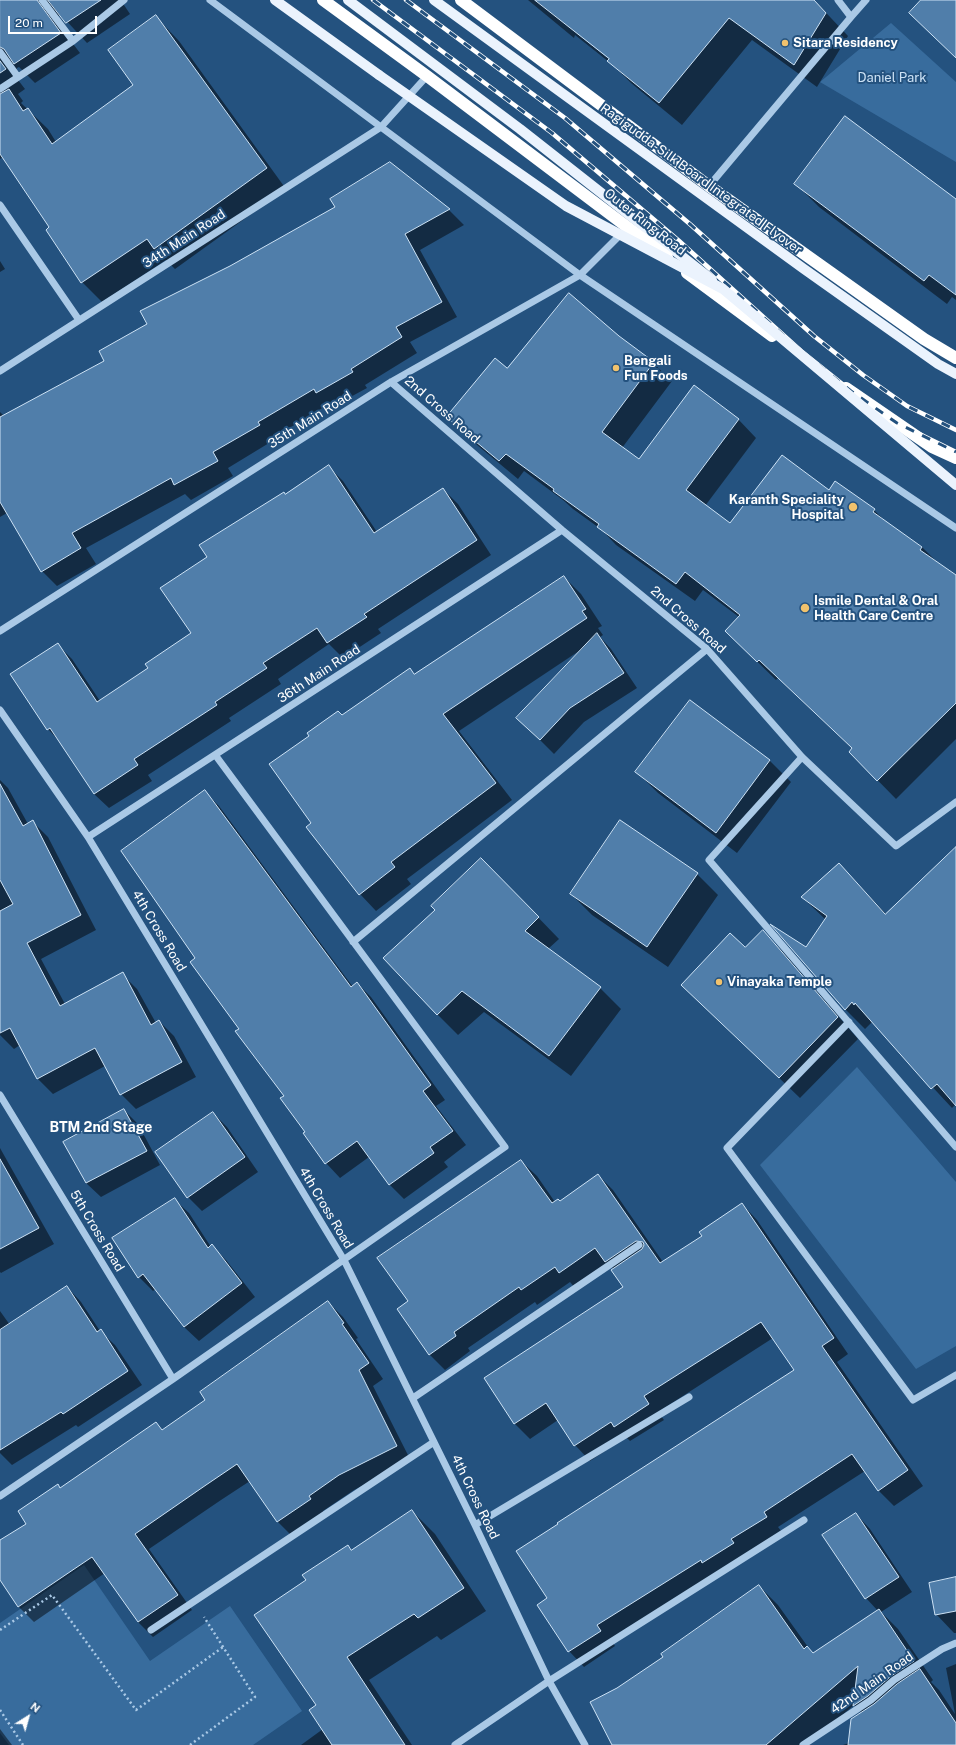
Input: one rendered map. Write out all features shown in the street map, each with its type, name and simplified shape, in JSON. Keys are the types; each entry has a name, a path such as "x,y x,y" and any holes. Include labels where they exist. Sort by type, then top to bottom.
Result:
{"highway":[{"name":"Outer Ring Road","path":"323,0 628,226 708,289 830,377 932,447 956,458"},
{"path":"461,0 709,186 924,339 956,358"}],"main road":[{"path":"275,0 566,206 723,289"},
{"path":"348,0 520,129 723,289 956,485"},
{"name":"Ragigudda-Silk Board Integrated Flyover","path":"434,0 804,270 938,364 956,374"}],"street":[{"path":"42,0 73,40"},
{"path":"0,89 73,40 124,0"},
{"path":"210,0 580,274 956,528"},
{"path":"838,0 851,16"},
{"path":"709,186 866,0"},
{"path":"0,52 18,77"},
{"name":"34th Main Road","path":"0,371 381,127 427,76"},
{"path":"0,205 79,320"},
{"name":"35th Main Road","path":"0,631 391,382 580,274 628,226"},
{"name":"2nd Cross Road","path":"391,382 562,530 707,649 802,757 896,846 956,802"},
{"name":"36th Main Road","path":"88,838 562,530"},
{"path":"354,942 707,649"},
{"name":"4th Cross Road","path":"0,710 88,838 344,1260 475,1525 549,1681 585,1745"},
{"path":"0,1496 173,1379 504,1147 216,756"},
{"path":"802,757 709,860 956,1147"},
{"path":"849,1022 727,1148 913,1400 956,1375"},
{"name":"5th Cross Road","path":"0,1095 173,1379"},
{"path":"413,1398 639,1245"},
{"path":"475,1525 689,1397"},
{"path":"151,1630 434,1442"},
{"path":"454,1745 549,1681 804,1520"},
{"name":"42nd Main Road","path":"804,1745 871,1700 894,1680 942,1649 956,1643"}],"path":[{"path":"0,1630 52,1595 136,1710 223,1646"},
{"path":"190,1745 255,1697 194,1602"},
{"path":"0,1710 23,1745"}],"green space":[{"name":"Daniel Park","path":"891,23 956,82 956,162 820,82"},
{"path":"857,1067 956,1182 956,1346 916,1369 760,1165"},
{"path":"84,1565 150,1661 230,1606 302,1711 253,1745 9,1745 0,1733 0,1623"}],"building":[{"path":"0,0 37,0 61,33 14,64 4,49 0,47"},
{"path":"48,0 101,0 66,23"},
{"path":"535,0 814,0 826,13 794,65 729,18 659,103 607,61 609,59"},
{"path":"921,0 956,0 956,58 909,13"},
{"path":"156,15 267,168 154,249 147,239 81,283 46,230 49,227 0,154 0,94 9,89 23,111 28,108 52,144 133,85 108,50"},
{"path":"0,61 6,69 0,73"},
{"path":"845,116 956,199 956,295 929,275 924,281 794,184"},
{"path":"390,162 450,209 405,234 442,302 396,327 402,337 351,369 353,372 316,393 314,389 258,422 260,425 213,452 218,461 174,485 171,478 72,533 81,548 41,572 0,502 0,417 104,361 99,351 147,324 140,311 230,266 335,207 330,199"},
{"path":"569,293 619,336 654,362 602,432 639,459 694,385 739,419 686,490 730,523 782,455 829,490 835,481 875,509 873,512 922,547 920,550 956,575 956,703 877,781 849,752 852,748 759,660 757,662 725,631 740,615 685,572 676,584 597,527 599,524 553,491 554,489 506,454 499,461 446,417 495,358 507,368"},
{"path":"329,465 374,533 443,488 477,540 364,614 367,617 327,643 317,628 263,663 267,668 215,702 217,705 134,759 138,765 94,794 50,728 47,730 10,674 58,643 97,702 148,668 145,664 191,633 160,588 207,557 199,545 284,492 285,494"},
{"path":"564,576 586,609 582,611 587,618 443,714 496,783 391,862 395,867 359,895 306,827 311,823 269,764 309,736 307,733 338,711 342,715 410,668 414,674"},
{"path":"597,633 624,673 570,708 540,740 516,718"},
{"path":"690,700 770,760 716,833 635,772"},
{"path":"0,784 23,826 33,820 81,915 27,943 60,1006 123,972 151,1025 159,1020 182,1062 120,1095 95,1048 37,1079 10,1028 0,1033 0,911 13,904 0,880"},
{"path":"205,790 351,987 357,982 431,1085 423,1091 453,1131 430,1147 434,1153 389,1185 357,1141 325,1164 303,1133 305,1132 280,1098 284,1096 235,1031 239,1029 190,962 195,958 121,851"},
{"path":"620,820 698,873 647,947 570,894"},
{"path":"956,847 956,1106 937,1084 931,1089 855,1003 854,1005 852,1002 845,1010 770,924 806,947 827,916 801,897 839,863 885,914"},
{"path":"481,858 539,917 525,931 601,987 549,1056 462,991 437,1015 383,958 435,910 431,906"},
{"path":"763,930 838,1017 779,1078 681,985 730,933 745,947"},
{"path":"124,1109 147,1151 86,1183 63,1142"},
{"path":"213,1112 245,1157 187,1198 155,1152"},
{"path":"0,1159 39,1228 0,1249"},
{"path":"521,1160 552,1203 558,1199 560,1201 598,1174 660,1263 702,1236 699,1232 742,1203 834,1338 822,1346 908,1470 878,1491 852,1454 764,1512 767,1517 731,1539 734,1543 702,1563 701,1560 597,1625 601,1631 568,1652 537,1605 547,1598 516,1551 794,1370 761,1322 644,1396 649,1404 614,1427 611,1422 574,1446 546,1403 514,1424 484,1378 623,1287 611,1270 642,1249 644,1245 643,1242 636,1241 605,1262 595,1248 559,1273 555,1267 521,1290 519,1287 454,1332 456,1336 429,1355 397,1309 408,1301 377,1258"},
{"path":"175,1198 208,1248 212,1244 242,1283 184,1327 143,1274 138,1278 112,1238"},
{"path":"67,1286 97,1332 101,1329 128,1371 63,1414 61,1412 0,1450 0,1330"},
{"path":"328,1301 344,1323 342,1324 369,1363 359,1370 397,1446 339,1475 309,1496 311,1499 277,1522 237,1464 206,1485 135,1534 178,1595 138,1622 92,1557 18,1607 0,1580 0,1540 26,1524 18,1511 58,1484 60,1488 156,1422 162,1430 205,1400 200,1392"},
{"path":"412,1510 464,1588 418,1618 414,1614 347,1657 405,1745 332,1745 309,1710 316,1705 254,1615 306,1580 302,1575 348,1545 351,1550"},
{"path":"856,1513 899,1577 865,1599 822,1535"},
{"path":"956,1577 956,1611 935,1615 929,1583"},
{"path":"759,1585 804,1649 807,1646 813,1653 879,1609 914,1661 891,1676 868,1696 853,1706 858,1666 766,1745 612,1745 590,1702 617,1688 663,1657 661,1654"},
{"path":"920,1669 956,1723 956,1745 848,1745 851,1719 874,1704 897,1684"}],"railway":[{"path":"373,0 552,133 678,240 801,351 851,391 897,423 956,452"},
{"path":"406,0 565,118 691,225 814,336 863,375 907,406 956,430"}],"place":[{"name":"Sitara Residency","path":"785,43"},
{"name":"Bengali Fun Foods","path":"616,368"},
{"name":"Karanth Speciality Hospital","path":"853,507"},
{"name":"Ismile Dental & Oral Health Care Centre","path":"805,608"},
{"name":"Vinayaka Temple","path":"719,982"}],"district":[{"name":"BTM 2nd Stage","path":"101,1128"}]}
